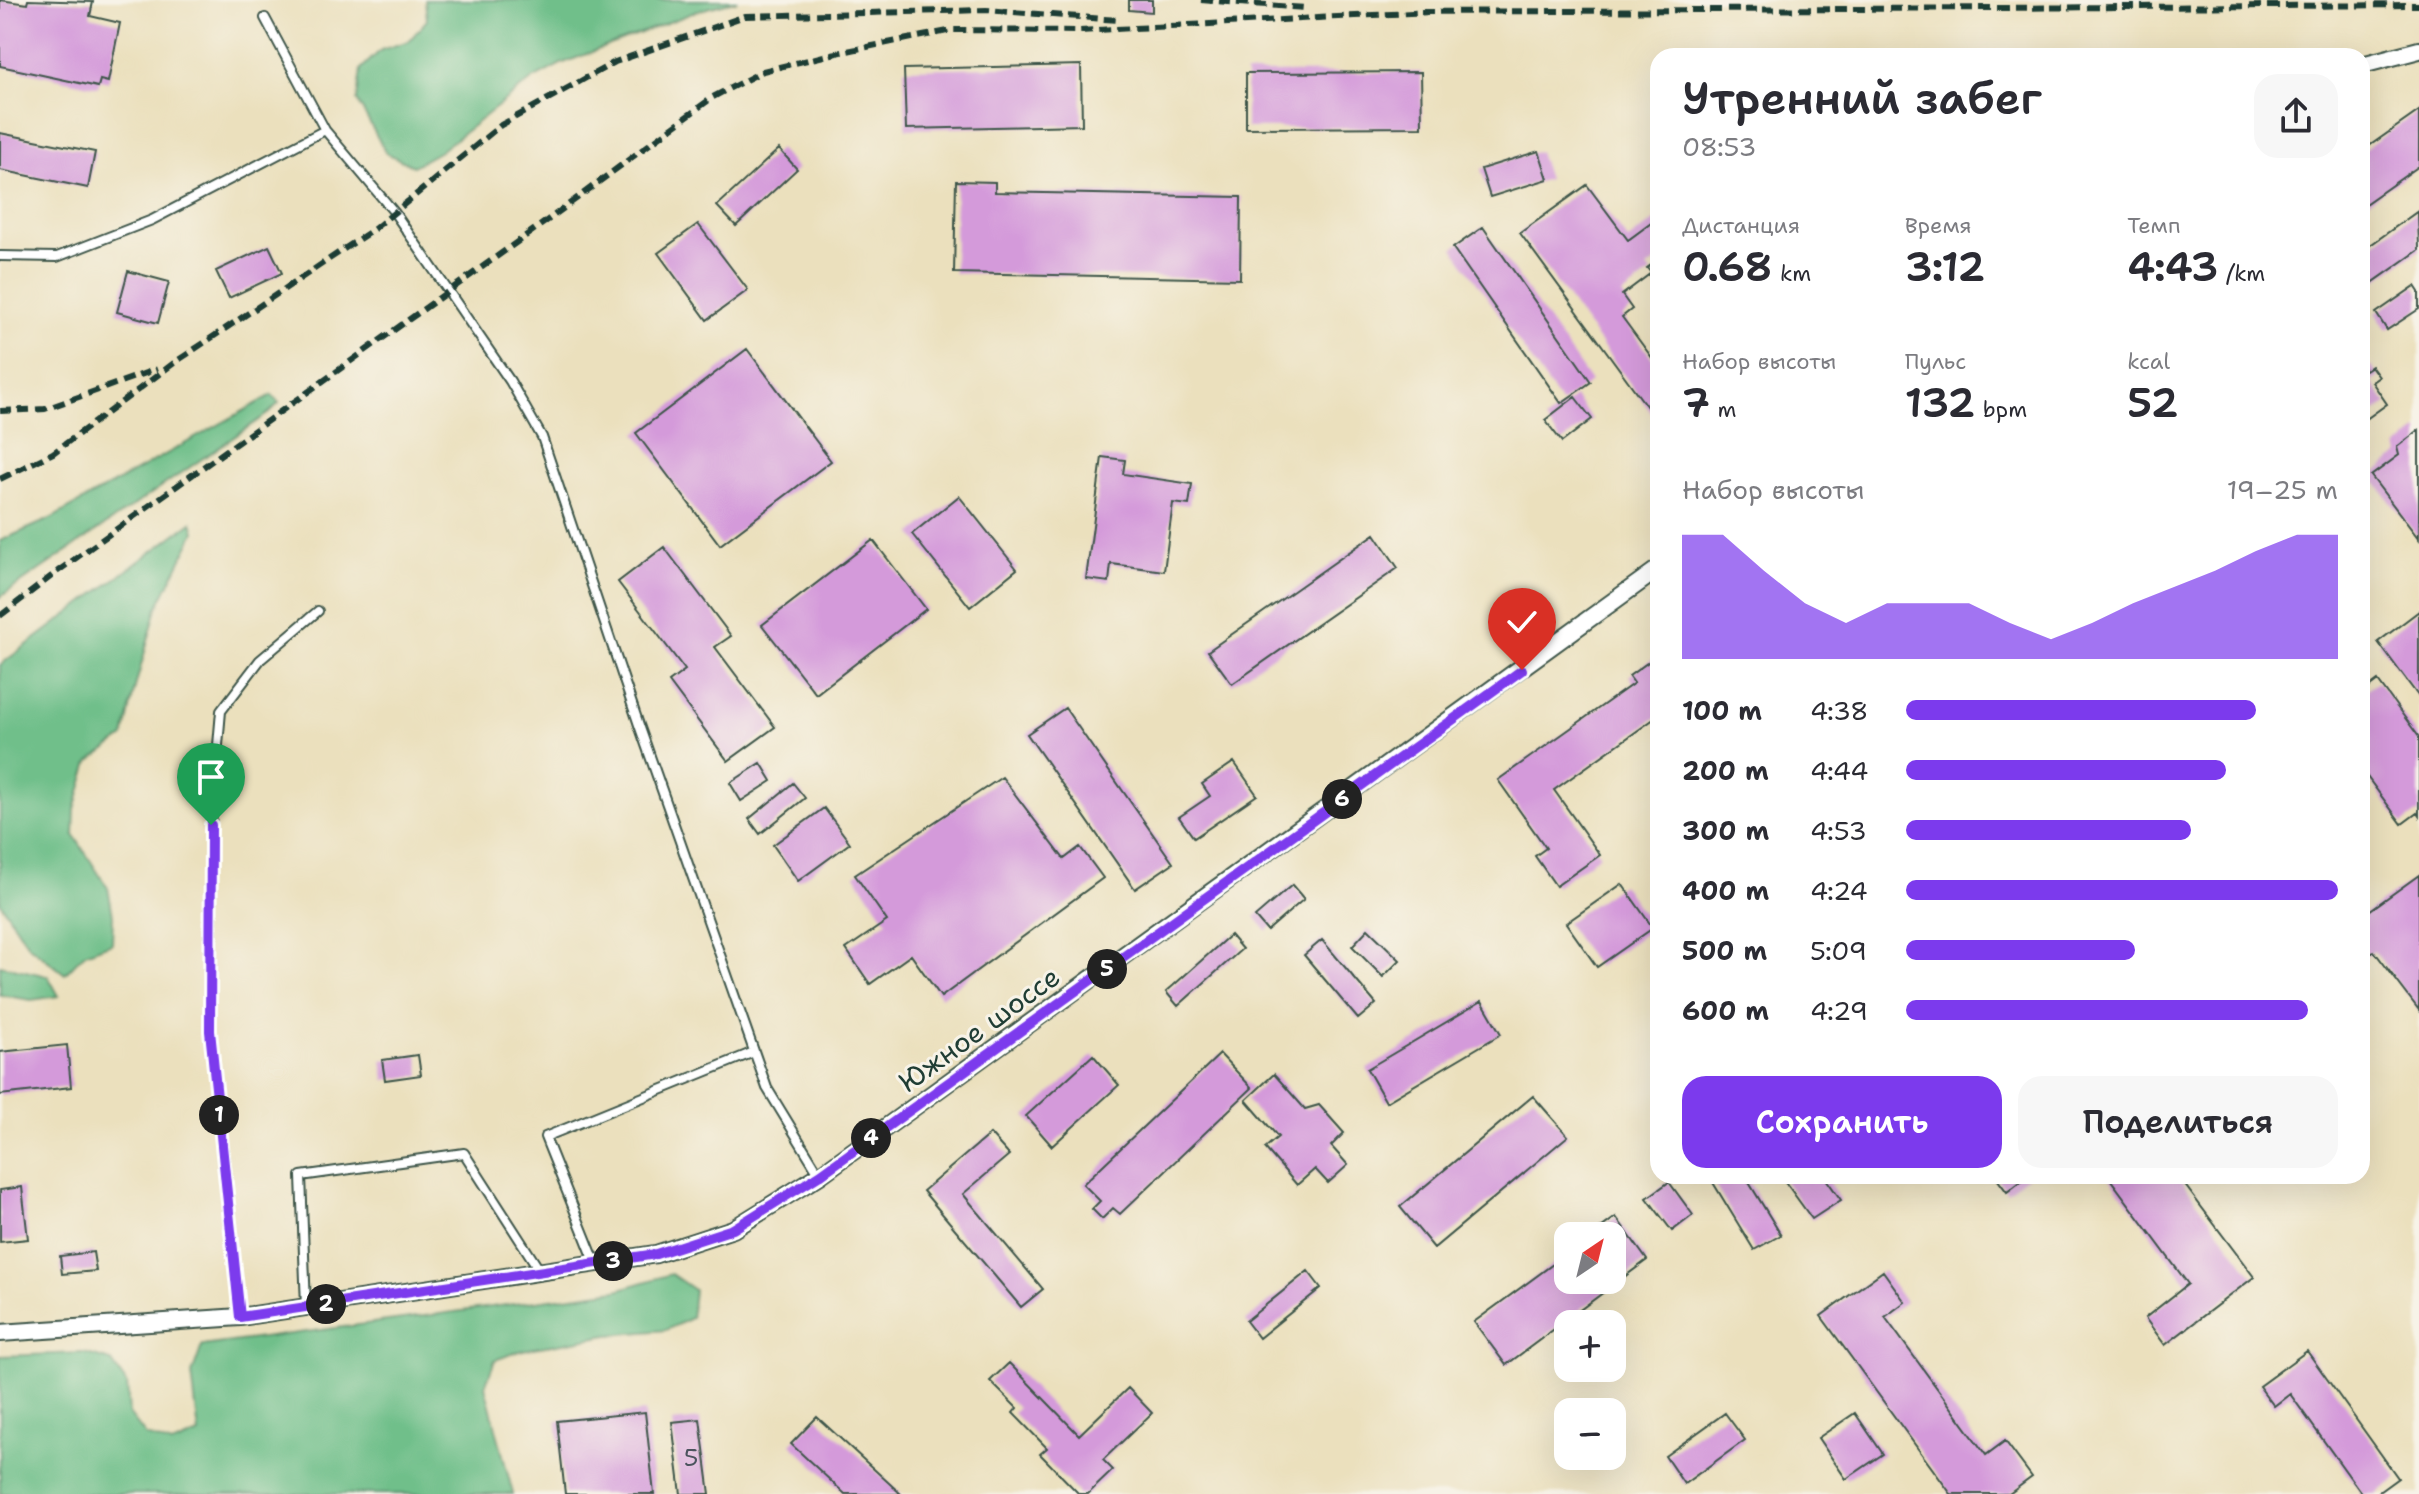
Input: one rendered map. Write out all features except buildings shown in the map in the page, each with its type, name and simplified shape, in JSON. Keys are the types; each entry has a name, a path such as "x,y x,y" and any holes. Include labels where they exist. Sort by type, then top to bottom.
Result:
{"street":[{"path":"2370,63 2419,50"},
{"name":"Южное шоссе","path":"0,1333 240,1317 656,1254 733,1229 820,1175 1650,575"}],"lane":[{"path":"265,18 325,130 403,225 510,381 542,437 767,1088 820,1175"},
{"path":"0,256 57,257 152,220 325,130"},
{"path":"240,1317 210,1031 211,825 221,711 260,660 318,611"},
{"path":"596,1264 545,1137 754,1052"},
{"path":"306,1307 301,1176 464,1153 540,1272"}],"green space":[{"path":"425,0 738,0 700,10 561,64 533,79 440,151 413,166 386,153 357,100 361,69 381,50 409,41 427,20"},
{"path":"272,395 279,403 269,413 0,597 0,541 50,519"},
{"path":"192,522 195,532 157,608 124,737 89,762 75,809 74,835 108,888 113,915 112,943 85,953 65,974 28,945 0,902 0,665"},
{"path":"0,965 48,976 59,996 31,1000 0,995"},
{"path":"671,1274 694,1290 691,1318 666,1330 608,1335 523,1350 495,1360 485,1386 513,1494 0,1494 0,1356 84,1353 111,1361 127,1384 129,1414 146,1436 172,1445 199,1434 192,1374 202,1346 617,1290"}],"railway":[{"path":"1201,0 1305,8"},
{"path":"1421,12 2419,5"},
{"path":"0,479 53,453 174,363 374,229 501,125 615,62 745,16 986,10 1118,20"},
{"path":"0,616 713,97 763,71 953,30 1080,31 1429,12"},
{"path":"0,411 45,409 157,369"}],"route":[{"path":"211,825 210,1031 240,1317 656,1254 733,1229 820,1175 1522,670"}]}
